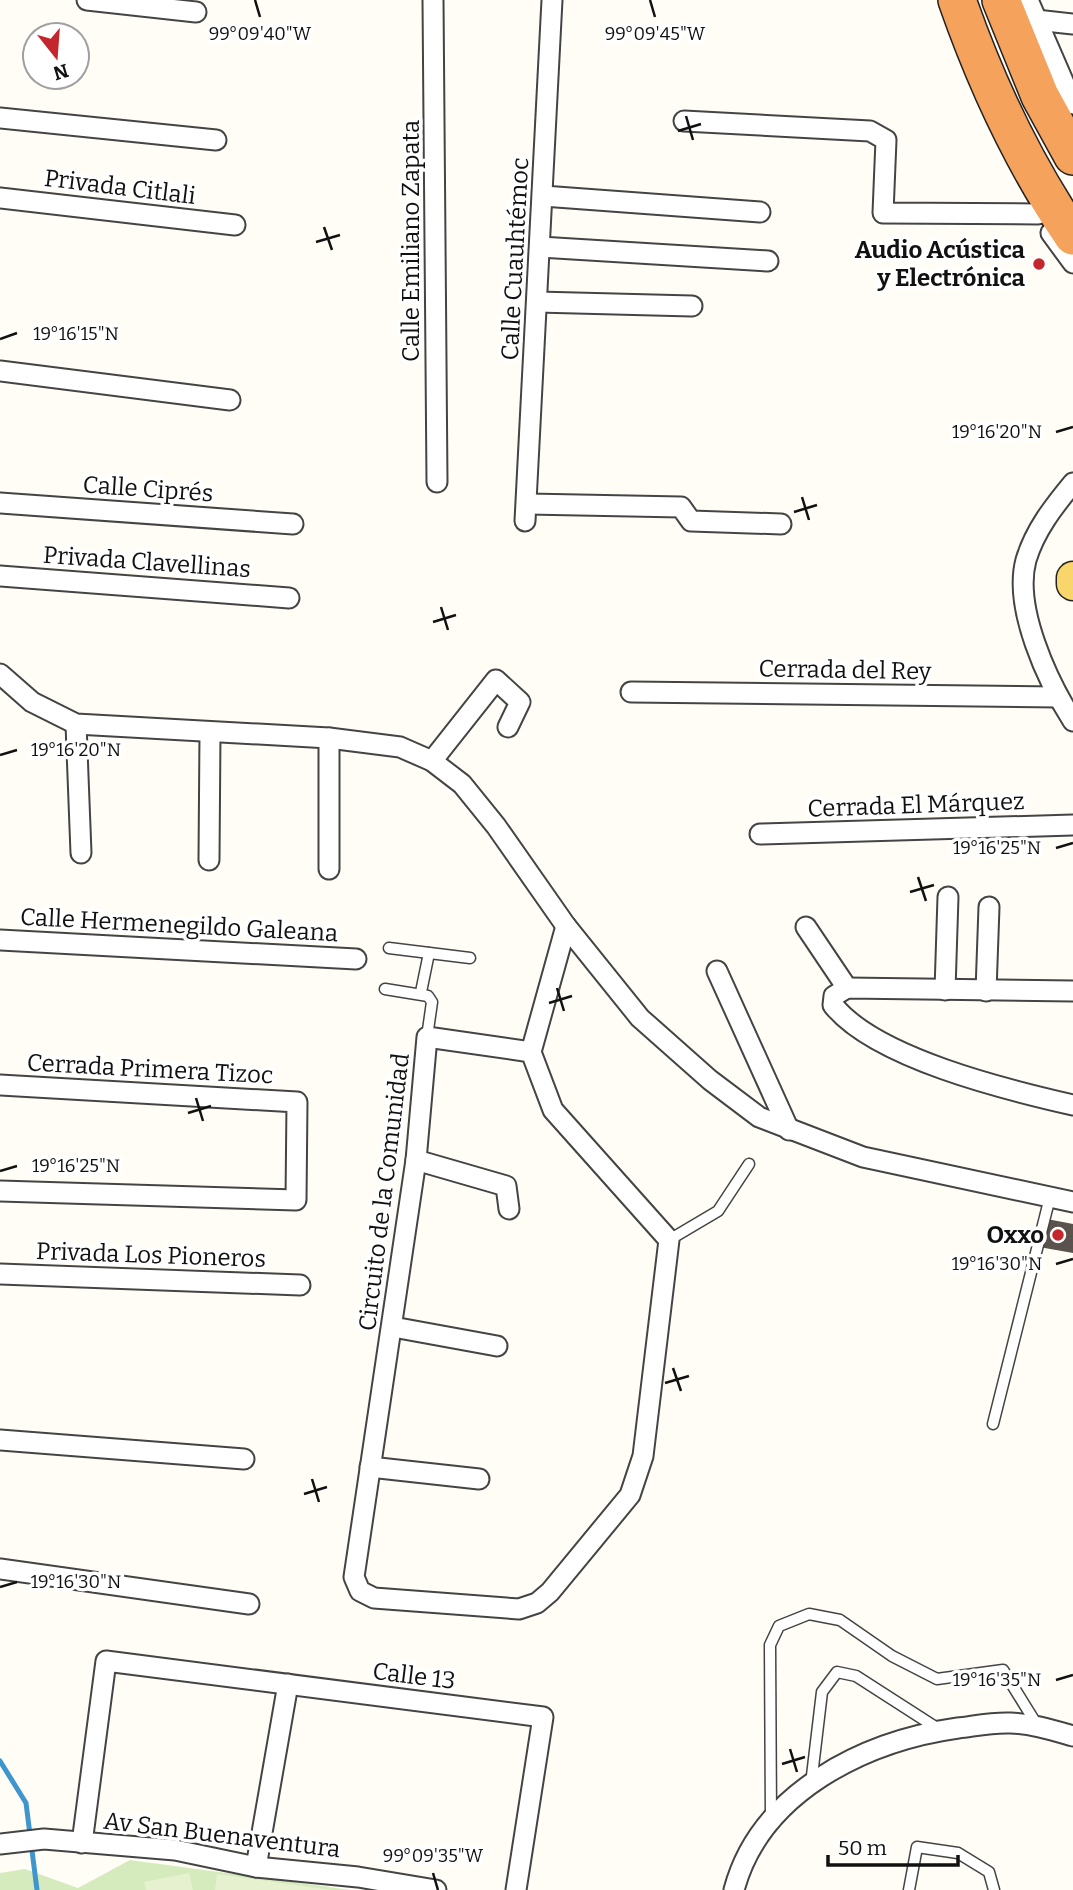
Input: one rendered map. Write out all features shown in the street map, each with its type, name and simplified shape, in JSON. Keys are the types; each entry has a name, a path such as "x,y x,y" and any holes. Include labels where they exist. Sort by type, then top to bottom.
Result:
{"highway":[{"path":"957,0 1004,118 1073,236"},
{"path":"965,0 1043,170 1055,215"},
{"path":"982,0 1010,75 1051,158 1073,193"},
{"path":"1001,0 1040,96 1073,156"}],"main road":[{"path":"1073,578 1073,584"}],"street":[{"path":"87,0 196,12"},
{"name":"Calle Emiliano Zapata","path":"433,0 437,482"},
{"name":"Calle Cuauhtémoc","path":"552,0 526,512 681,507 691,521 781,524"},
{"path":"940,0 984,115 1055,215 1073,263"},
{"path":"1028,0 1073,104"},
{"path":"1036,20 1073,24"},
{"path":"0,118 216,141"},
{"path":"684,121 870,131 886,140 883,213 1055,215"},
{"path":"542,196 761,212"},
{"name":"Privada Citlali","path":"0,198 235,225"},
{"path":"540,247 768,261"},
{"path":"537,302 692,306"},
{"path":"0,371 230,400"},
{"path":"1073,483 1045,516 1026,562 1026,610 1037,649 1058,697 1073,721"},
{"name":"Calle Ciprés","path":"0,503 293,524"},
{"name":"Privada Clavellinas","path":"0,576 289,598"},
{"path":"0,674 32,702 76,724 329,738 400,747 432,761 462,784 566,926 640,1018 710,1080 759,1117 863,1157 1073,1202"},
{"path":"432,761 496,680 520,702 508,727"},
{"name":"Cerrada del Rey","path":"631,692 1058,697"},
{"path":"76,724 81,853"},
{"path":"209,860 210,733"},
{"path":"329,738 330,869"},
{"name":"Cerrada El Márquez","path":"760,834 1073,825"},
{"path":"945,990 948,897"},
{"path":"986,991 989,907"},
{"path":"566,926 531,1052 553,1110 669,1240"},
{"path":"806,927 840,992"},
{"name":"Calle Hermenegildo Galeana","path":"0,940 356,959"},
{"path":"717,971 789,1130"},
{"path":"840,992 1073,991"},
{"path":"840,992 832,1004 842,1017 902,1052 999,1088 1073,1105"},
{"name":"Circuito de la Comunidad","path":"531,1052 427,1037 416,1160 354,1577 360,1591 374,1598 519,1609 537,1603 629,1495 643,1456 669,1240"},
{"name":"Cerrada Primera Tizoc","path":"0,1085 297,1102 296,1200 0,1191"},
{"path":"416,1160 506,1186 509,1209"},
{"name":"Privada Los Pioneros","path":"0,1274 300,1285"},
{"path":"393,1327 497,1346"},
{"path":"0,1440 244,1459"},
{"path":"370,1467 480,1479"},
{"path":"0,1570 249,1604"},
{"name":"Calle 13","path":"82,1843 106,1661 543,1717 516,1890"},
{"path":"256,1867 288,1684"},
{"path":"734,1890 741,1866 771,1820 811,1784 859,1756 892,1742 940,1731 1007,1723 1038,1726 1073,1736"},
{"name":"Av San Buenaventura","path":"0,1844 44,1839 175,1850 256,1867 358,1877 436,1890"}],"lane":[{"path":"390,948 470,958"},
{"path":"421,992 429,953"},
{"path":"385,989 421,992 432,1002 427,1037"},
{"path":"669,1240 718,1211 749,1164"},
{"path":"992,1424 1050,1197"},
{"path":"771,1820 770,1645 779,1626 809,1614 840,1620 892,1656 937,1679 1003,1670 1012,1680 1038,1726"},
{"path":"811,1784 822,1692 837,1672 856,1676 940,1731"},
{"path":"909,1890 917,1847 958,1853 989,1872 994,1890"}],"green space":[{"path":"130,1860 351,1890 0,1890 0,1873 25,1869 78,1888"},
{"path":"189,1873 193,1890 146,1890 144,1882"},
{"path":"217,1874 332,1890 215,1890"}],"building":[{"name":"Oxxo","path":"1047,1219 1073,1224 1073,1253 1039,1247"}],"waterway":[{"path":"0,1761 26,1803 37,1890"}],"place":[{"name":"Audio Acústica y Electrónica","path":"1039,264"},
{"name":"Oxxo","path":"1058,1235"}]}
